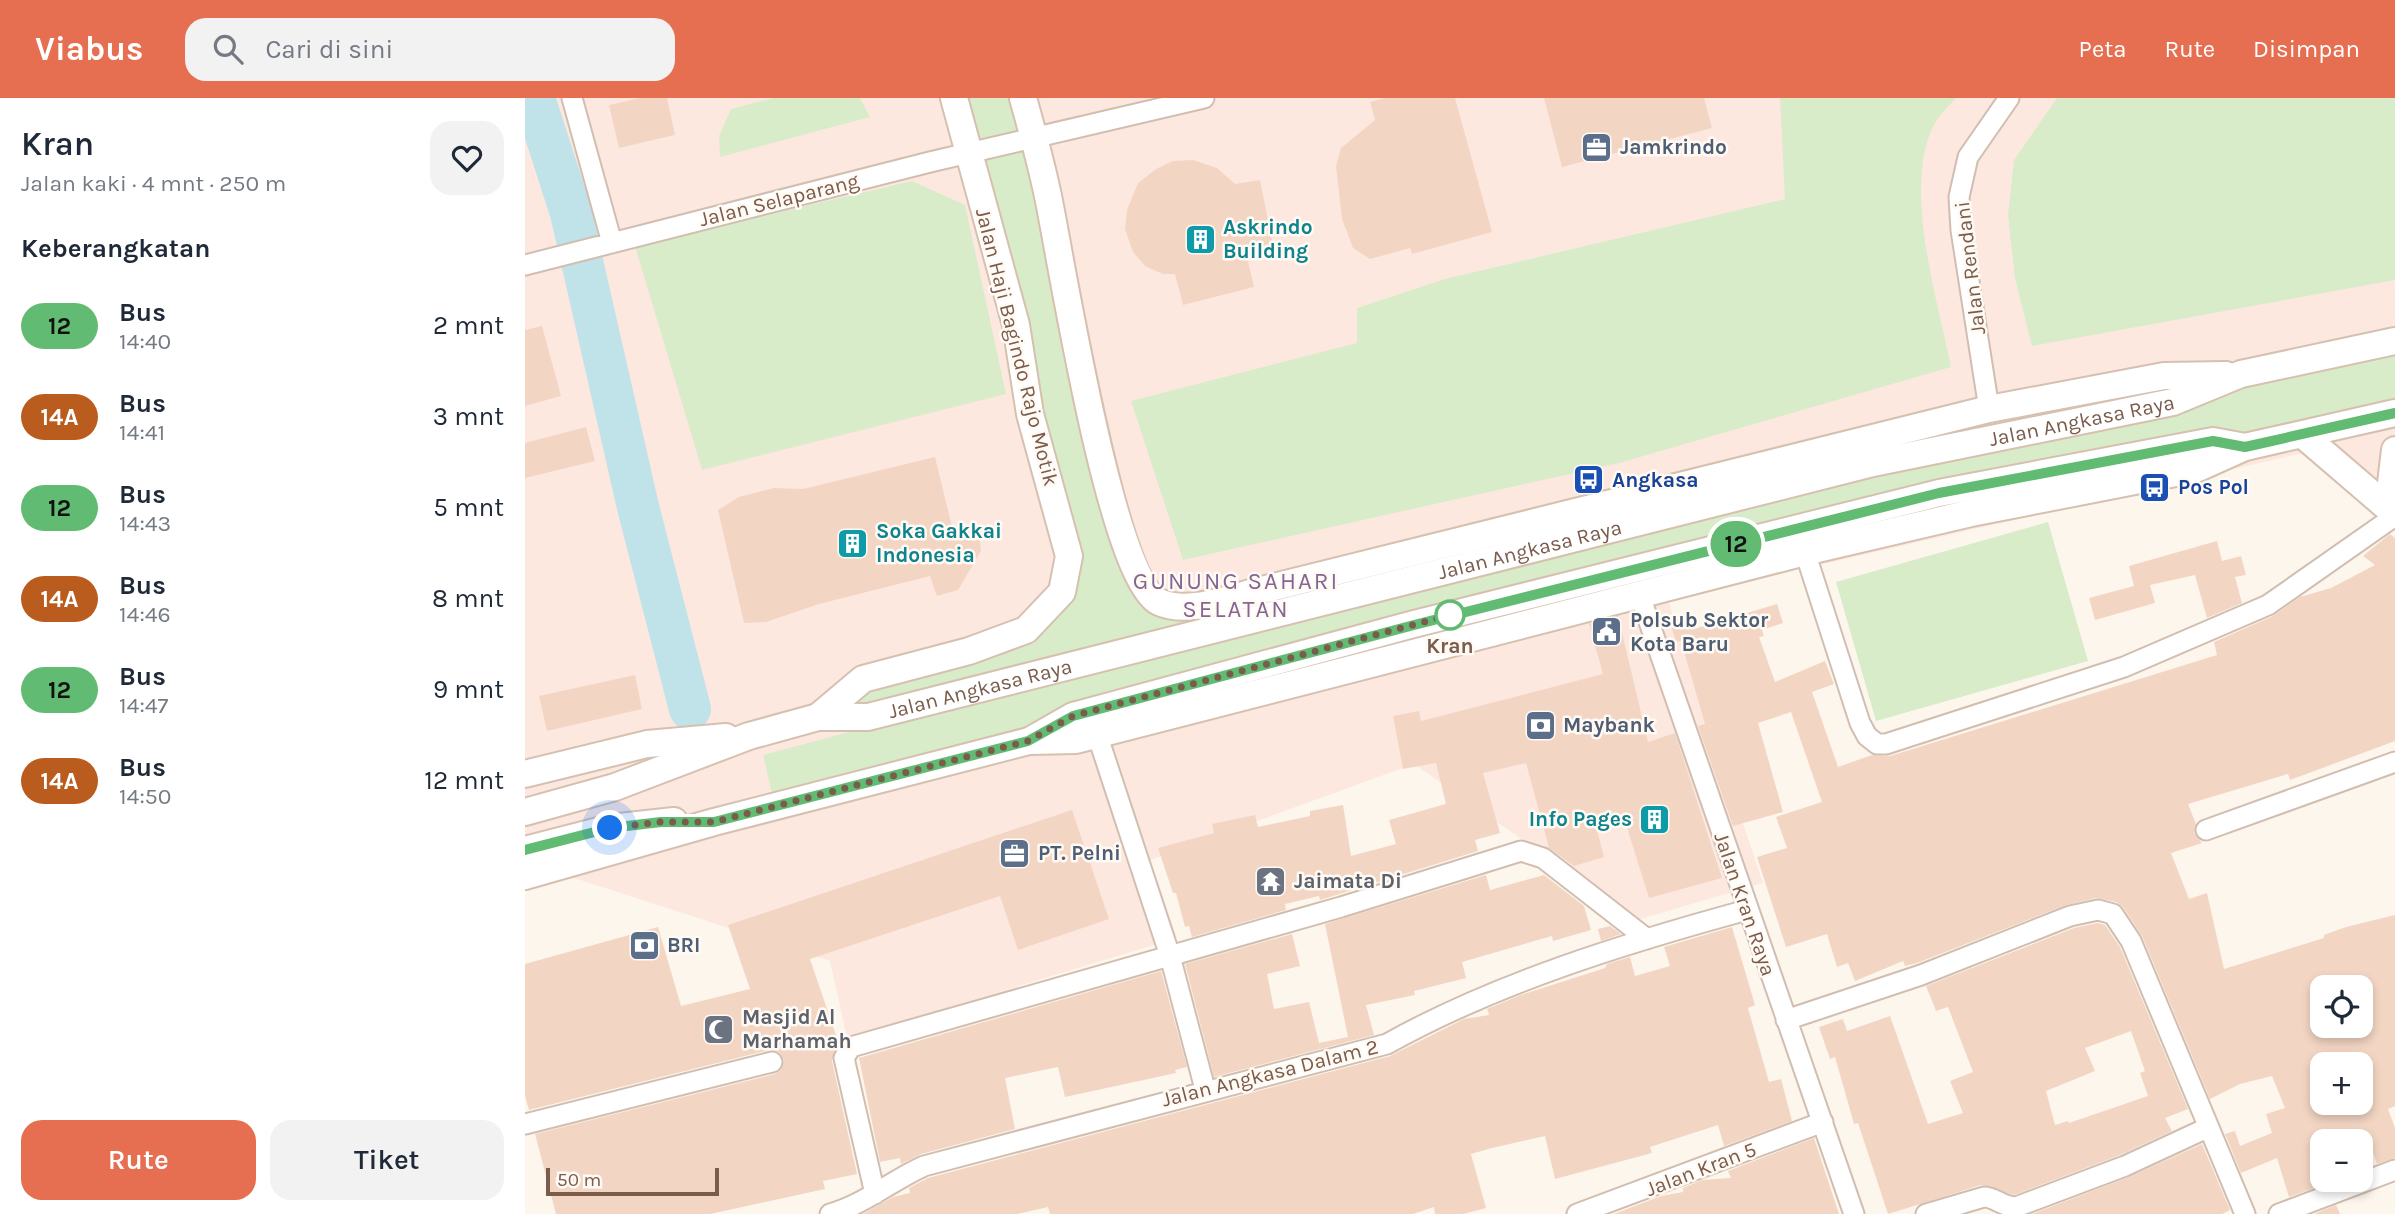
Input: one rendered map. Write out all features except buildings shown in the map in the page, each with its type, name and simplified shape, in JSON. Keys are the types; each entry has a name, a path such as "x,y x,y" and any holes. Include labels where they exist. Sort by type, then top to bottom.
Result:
{"main road":[{"name":"Jalan Haji Bagindo Rajo Motik","path":"954,98 1016,325 1030,414 1069,556"},
{"path":"1023,98 1034,138"},
{"name":"Jalan Angkasa Raya","path":"1034,138 1048,194 1089,411 1129,558 1145,588 1158,601 1187,606 1258,592 1989,409 2164,376 2241,374"},
{"name":"Jalan Angkasa Raya","path":"525,811 615,787 749,736 818,717 868,717 1873,463 2173,402 2241,374 2395,341"},
{"name":"Jalan Angkasa Raya","path":"525,876 714,822 1028,741 1076,740 1639,593 1971,513 2196,469 2245,447 2395,413"},
{"path":"2303,435 2393,512"},
{"name":"Jalan Angkasa Raya","path":"1028,741 1073,716 1414,625 1939,493 2213,441 2245,447"},
{"path":"2393,512 2395,450"},
{"name":"Jalan Angkasa Raya","path":"818,717 863,679 969,651 1026,630 1062,592 1069,556"},
{"path":"1369,590 1400,556"},
{"path":"1258,592 1288,611"},
{"path":"1414,625 1449,643"},
{"name":"Jalan Angkasa Raya","path":"525,774 647,744 749,736"},
{"name":"Jalan Angkasa Raya","path":"525,850 632,825 714,822"}],"street":[{"path":"572,98 613,243"},
{"name":"Jalan Selaparang","path":"525,265 1203,98"},
{"name":"Jalan Rendani","path":"1989,409 1961,229 1959,197 1968,157 2009,98"},
{"path":"1805,552 1860,723 1877,744 1886,744 2124,667 2268,605 2393,512"},
{"name":"Jalan Kran Raya","path":"1639,593 1854,1214"},
{"path":"1097,734 1170,956 1205,1089"},
{"path":"2206,830 2395,762"},
{"path":"875,1194 844,1058 851,1047 1341,907 1521,851 1543,858 1647,939"},
{"name":"Jalan Angkasa Dalam 2","path":"831,1214 854,1207 894,1180 923,1166 1205,1089 1387,1044 1422,1024 1497,992 1647,939 1747,910"},
{"path":"1786,1020 1921,975 2070,916 2098,910 2113,914 2131,941 2245,1214"},
{"path":"525,1125 772,1062"},
{"name":"Jalan Kran 5","path":"1577,1214 1619,1208 1823,1122"},
{"path":"1926,1214 1984,1197 1991,1197 2006,1207 2016,1207 2125,1166 2207,1128"},
{"path":"2279,1214 2395,1170"}],"shaded area":[{"path":"525,98 2395,98 2395,528 2303,453 1668,600 1763,883 1637,920 1414,764 1150,860 1177,938 847,1038 830,961 525,862"}],"green space":[{"path":"773,98 860,98 870,117 720,157 719,136 731,109"},
{"path":"957,98 1020,98 1134,570 1158,601 1258,591 1288,611 2395,341 2395,412 1935,491 775,806 763,755 1017,687 818,717 863,679 1026,630 1069,556"},
{"path":"1780,98 1956,98 1935,123 1925,148 1921,178 1925,243 1951,367 1619,463 1183,560 1131,401 1357,343 1357,308 1445,279 1785,199"},
{"path":"2057,98 2395,98 2395,280 2032,346 2015,278 2008,215 2014,160"},
{"path":"912,181 965,205 1006,394 702,470 635,246"},
{"path":"2048,522 2088,661 1876,721 1836,582"}],"waterway":[{"path":"534,98 571,213 638,507 690,709"}],"bus line":[{"name":"12","path":"525,850 610,828 643,823 722,820 1028,741 1073,716 1414,625 1939,493 2213,441 2245,447 2395,413"}],"place":[{"name":"Jamkrindo","path":"1597,147"},
{"name":"Askrindo Building","path":"1200,239"},
{"name":"Angkasa","path":"1589,480"},
{"name":"Pos Pol","path":"2155,487"},
{"name":"Soka Gakkai Indonesia","path":"853,543"},
{"name":"Kran","path":"1450,615"},
{"name":"Polsub Sektor Kota Baru","path":"1607,632"},
{"name":"Maybank","path":"1540,725"},
{"name":"Info Pages","path":"1655,819"},
{"name":"PT. Pelni","path":"1015,853"},
{"name":"Jaimata Di","path":"1271,881"},
{"name":"BRI","path":"644,945"},
{"name":"Masjid Al Marhamah","path":"719,1029"}],"district":[{"name":"GUNUNG SAHARI SELATAN","path":"1236,595"}],"route":[{"path":"610,828 643,823 722,820 1028,741 1073,716 1450,615"}]}
